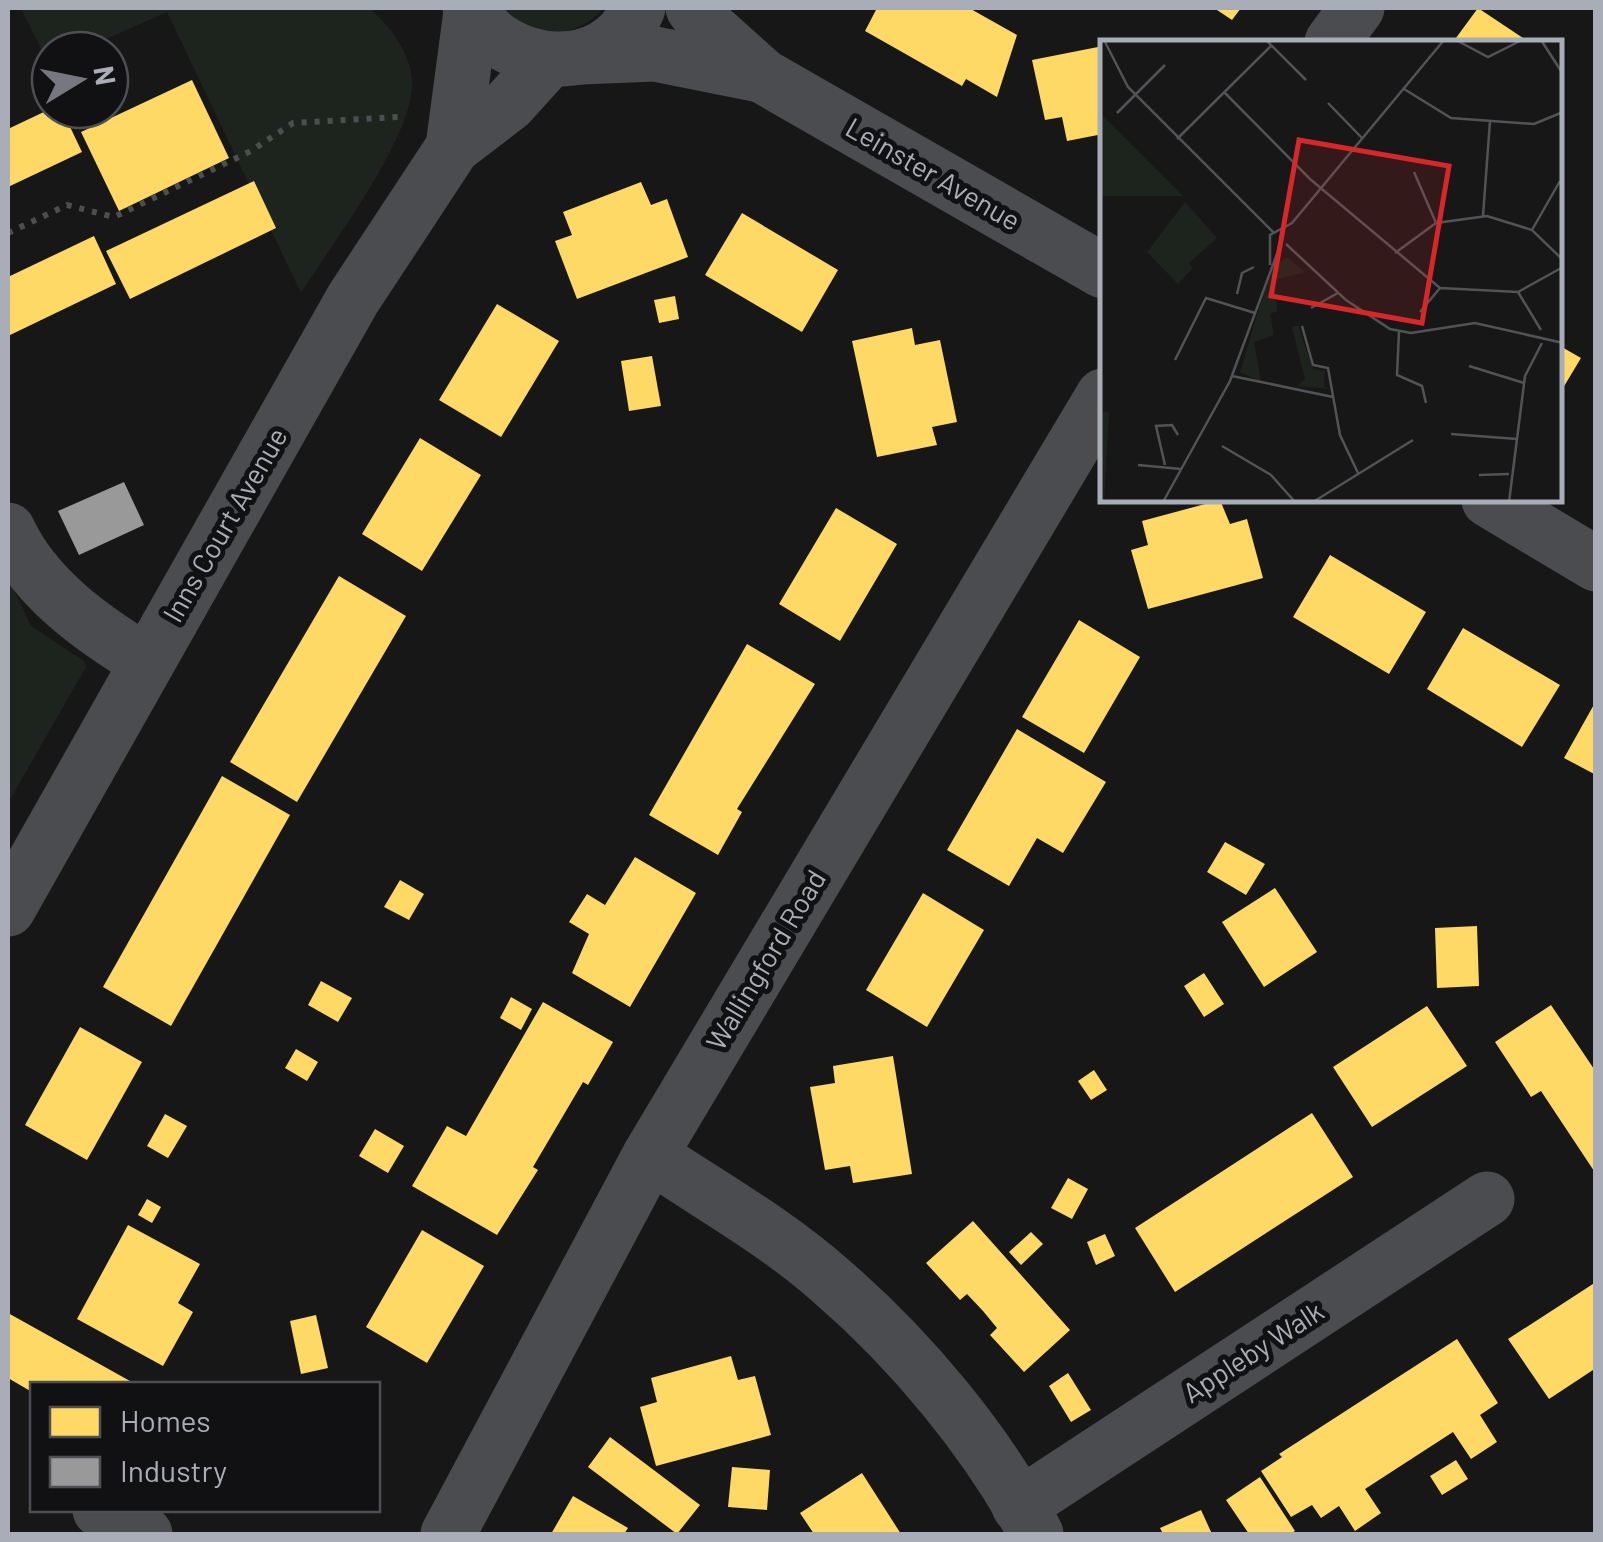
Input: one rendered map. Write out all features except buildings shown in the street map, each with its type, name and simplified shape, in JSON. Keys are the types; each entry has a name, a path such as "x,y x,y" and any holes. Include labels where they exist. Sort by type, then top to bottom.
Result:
{"street":[{"name":"Inns Court Avenue","path":"453,131 510,104 565,59 610,42 638,8"},
{"name":"Leinster Avenue","path":"694,8 705,24 763,76 1100,269"},
{"path":"1333,40 1356,8"},
{"name":"Inns Court Avenue","path":"8,908 353,299 453,131 470,10"},
{"path":"470,10 506,48 565,59"},
{"name":"Leinster Avenue","path":"565,59 655,54 763,76"},
{"name":"Wallingford Road","path":"448,1534 650,1154 1100,401"},
{"path":"1492,502 1596,564"},
{"path":"8,530 59,599 100,633 147,662"},
{"path":"650,1154 771,1234 832,1281 940,1395 1028,1520"},
{"name":"Appleby Walk","path":"1028,1520 1487,1199"},
{"path":"104,1512 146,1534"}],"path":[{"path":"8,233 67,206 114,217 251,150 292,123 453,131"}],"shaded area":[{"path":"21,8 369,8 405,53 412,75 408,110 384,164 301,293 167,12 127,30 32,30"},
{"path":"503,8 604,8 580,27 554,32 528,25"},
{"path":"8,577 31,626 84,661 86,667 8,803"}]}
